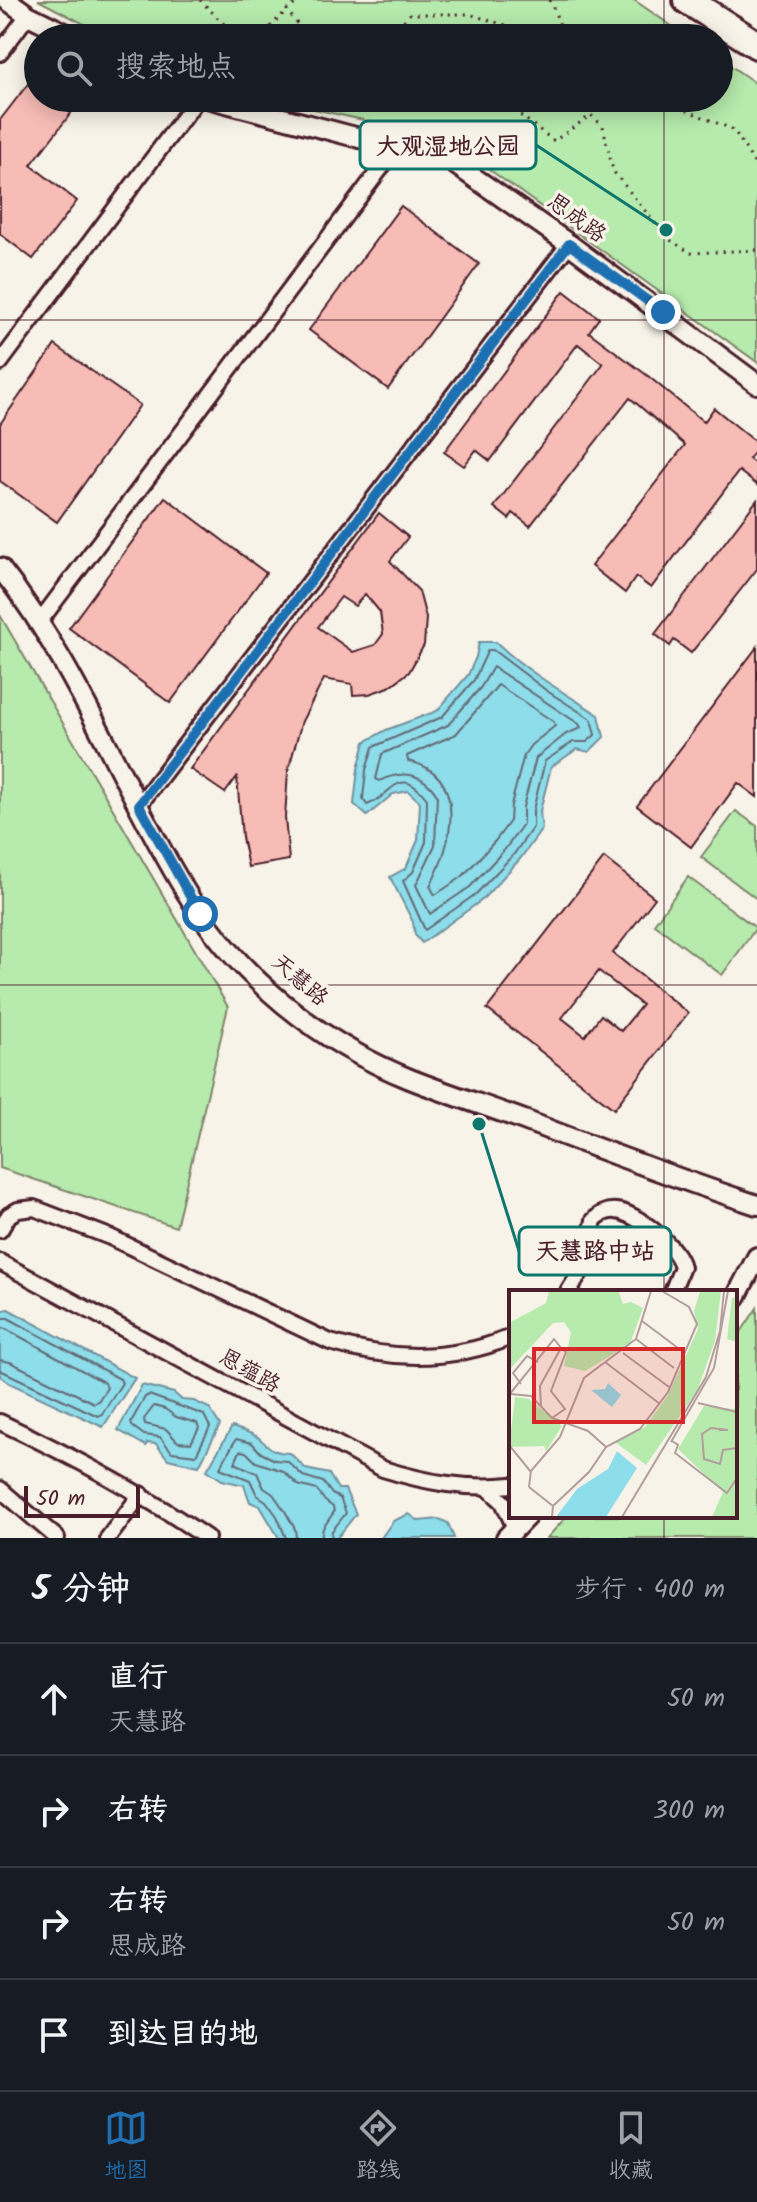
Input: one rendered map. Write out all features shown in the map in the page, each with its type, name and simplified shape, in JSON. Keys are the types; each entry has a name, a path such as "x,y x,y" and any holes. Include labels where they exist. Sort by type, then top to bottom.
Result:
{"highway":[{"path":"687,0 724,24"},
{"path":"733,30 757,45"}],"street":[{"path":"7,0 46,24"},
{"path":"0,53 28,15"},
{"path":"0,363 188,112"},
{"name":"思成路","path":"260,112 328,130 426,149 449,160 569,244 757,384"},
{"path":"40,621 399,144"},
{"path":"139,805 569,244"},
{"name":"天慧路","path":"0,568 40,621 186,893 217,934 282,1004 320,1031 408,1078 645,1168 757,1205"},
{"path":"0,1230 9,1215 34,1208 110,1237 348,1348 400,1357 439,1356 487,1347 509,1338"},
{"path":"569,1290 585,1265 594,1220 610,1211 625,1213 674,1248 682,1267 673,1290"},
{"path":"737,1295 757,1257"},
{"name":"恩蕴路","path":"0,1262 383,1469 446,1485 488,1488 509,1485"},
{"path":"0,1422 74,1457 141,1494 207,1538"},
{"path":"488,1488 503,1502 509,1514"},
{"path":"0,1489 57,1538"},
{"path":"108,1538 141,1494"}],"path":[{"path":"200,0 224,24"},
{"path":"273,24 301,0"},
{"path":"550,0 559,24"},
{"path":"287,10 297,24"},
{"path":"400,24 410,14 469,14 502,24"},
{"path":"516,112 554,141 591,115 603,126 613,171 667,238 691,253 757,250"},
{"path":"691,112 734,130 757,168"}],"green space":[{"path":"38,0 634,0 669,24 84,24"},
{"path":"733,68 757,84 757,362 476,160 412,131 327,112 733,112"},
{"path":"0,615 228,1007 176,1227 0,1168"},
{"path":"736,811 757,826 757,899 701,857"},
{"path":"688,877 756,928 722,975 654,924"},
{"path":"757,1308 757,1538 547,1538 565,1518 737,1518 737,1338"}],"water":[{"path":"479,642 496,642 532,672 599,715 604,737 589,752 577,749 551,767 540,811 542,829 520,859 482,900 422,943 415,935 413,922 390,877 406,868 418,840 420,802 408,791 393,794 367,816 354,804 358,769 365,742 386,730 437,711 468,675"},
{"path":"8,1309 135,1378 103,1427 0,1376 0,1311"},
{"path":"142,1385 174,1393 182,1400 194,1401 209,1408 220,1425 199,1466 168,1459 156,1444 147,1443 146,1446 118,1430"},
{"path":"232,1427 256,1436 276,1451 290,1453 306,1469 329,1474 338,1489 345,1489 356,1514 337,1538 279,1538 260,1506 250,1502 244,1485 222,1480 207,1470"},
{"path":"409,1514 419,1521 439,1519 448,1523 454,1538 381,1538 393,1521"}],"building":[{"path":"24,89 24,112 72,112 31,165 77,201 33,259 0,234 0,120"},
{"path":"401,206 479,264 388,389 309,330"},
{"path":"564,291 599,318 589,332 704,422 714,408 757,443 757,449 749,459 757,465 757,485 739,471 651,588 636,577 625,593 591,566 685,445 630,398 530,526 513,513 509,519 494,507 603,364 578,344 490,461 476,450 464,466 444,452"},
{"path":"55,345 140,405 57,522 0,481 0,424"},
{"path":"165,497 266,573 170,703 69,628"},
{"path":"757,500 757,569 691,653 674,640 670,646 655,634"},
{"path":"379,513 408,537 390,561 419,591 426,618 424,645 409,672 389,687 369,694 353,695 352,684 324,679 302,721 288,771 285,818 289,860 248,867 237,777 225,793 190,769","holes":["365,594 380,612 383,634 375,645 353,652 318,627 341,597 355,606"]},
{"path":"757,647 757,797 738,783 691,847 637,806"},
{"path":"604,858 655,898 613,953 688,1013 614,1109 487,1009","holes":["599,971 642,1005 621,1031 601,1015 585,1036 562,1018"]}],"place":[{"name":"大观湿地公园","path":"666,230"},
{"name":"天慧路中站","path":"479,1124"}],"route":[{"path":"200,914 139,805 569,244 663,312"}]}
